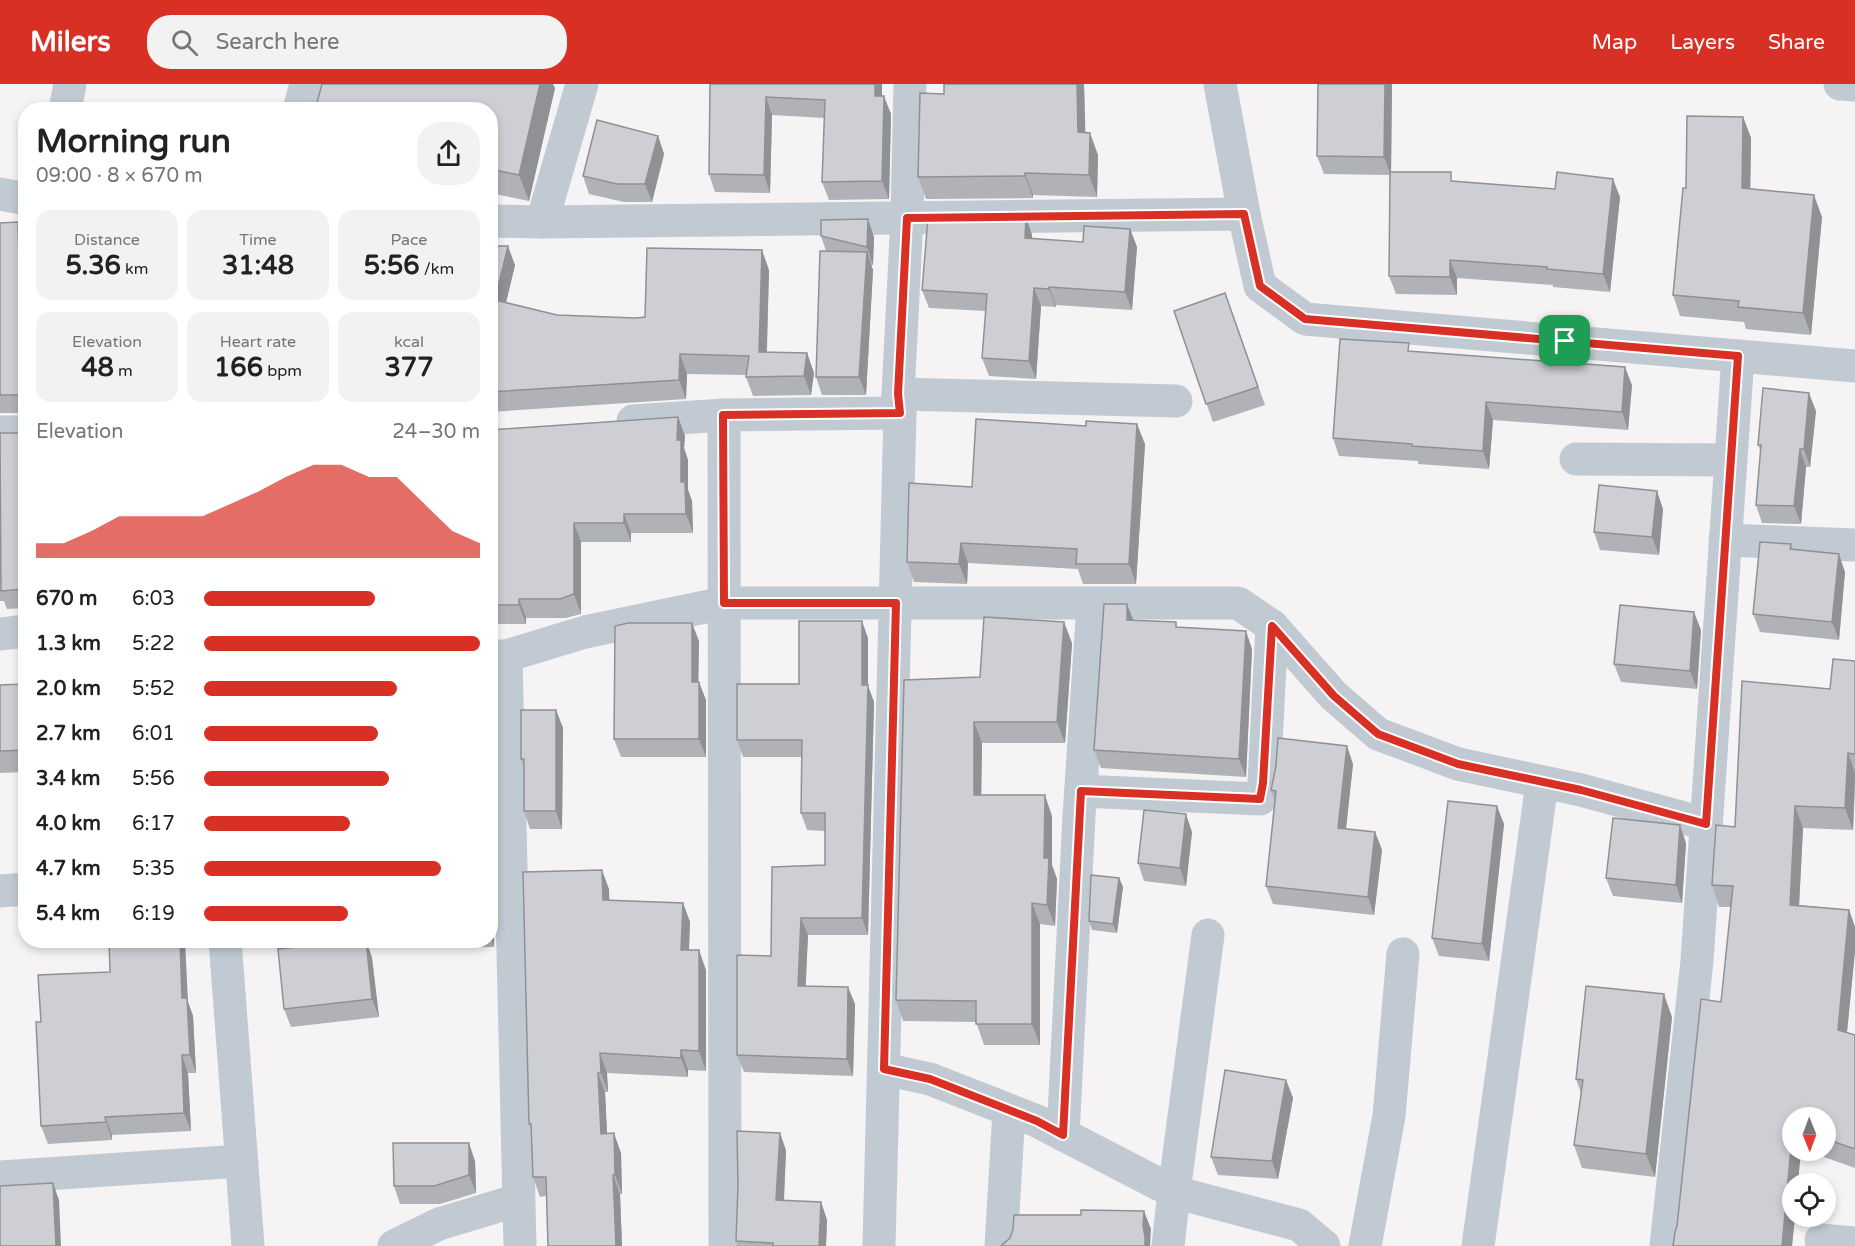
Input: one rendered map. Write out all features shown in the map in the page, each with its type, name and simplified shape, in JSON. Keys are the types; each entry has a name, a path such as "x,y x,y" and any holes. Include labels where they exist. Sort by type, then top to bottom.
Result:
{"street":[{"path":"67,102 70,84"},
{"path":"301,102 306,84"},
{"path":"542,222 582,84"},
{"path":"879,1246 899,404 910,84"},
{"path":"1220,84 1260,286 1305,319 1855,366"},
{"path":"1840,84 1855,85"},
{"path":"0,194 18,197"},
{"path":"498,221 1244,214"},
{"path":"1666,1246 1697,961 1738,356"},
{"path":"607,423 899,404 1176,401"},
{"path":"723,415 725,1246"},
{"path":"0,432 18,432"},
{"path":"1576,459 1730,460"},
{"path":"1725,540 1855,545"},
{"path":"520,1246 498,656 585,632 724,603 1238,603 1272,626 1334,696 1378,734 1458,764 1581,790 1706,824"},
{"path":"1063,1135 1093,604"},
{"path":"1081,791 1260,799 1263,783 1272,626"},
{"path":"0,634 18,632"},
{"path":"1478,1246 1542,783"},
{"path":"0,891 18,890"},
{"path":"1168,1246 1208,935"},
{"path":"226,948 248,1246"},
{"path":"1365,1246 1389,1116 1403,954"},
{"path":"884,1069 930,1079 1037,1121 1174,1192 1299,1225 1324,1246"},
{"path":"1000,1246 1009,1111"},
{"path":"0,1178 242,1161"},
{"path":"394,1246 439,1224 518,1200"},
{"path":"1821,1240 1855,1243"}],"building":[{"path":"322,84 540,84 519,175 498,171 498,102 317,102"},
{"path":"710,84 875,84 875,96 884,96 882,181 822,182 825,100 766,97 764,175 709,174"},
{"path":"944,84 1077,84 1078,132 1090,133 1089,175 1025,173 1025,176 918,177 920,93 944,94"},
{"path":"1318,84 1385,84 1384,157 1317,156"},
{"path":"1687,116 1743,117 1742,188 1814,195 1803,313 1738,307 1739,301 1673,295 1683,188 1686,188"},
{"path":"597,120 658,136 645,184 617,184 583,176"},
{"path":"1390,172 1451,172 1451,181 1555,189 1557,172 1613,179 1603,274 1547,269 1547,267 1450,260 1450,277 1389,276"},
{"path":"1026,217 1025,238 1083,242 1084,226 1130,229 1125,292 1034,288 1029,361 982,358 987,294 922,290 928,218"},
{"path":"868,219 867,247 821,236 821,220"},
{"path":"18,222 18,395 0,395 0,223"},
{"path":"498,246 508,246 498,288"},
{"path":"647,248 762,250 759,352 807,353 804,376 746,377 749,356 680,354 679,380 498,391 498,301 557,315 645,317"},
{"path":"820,251 867,252 859,377 816,377"},
{"path":"1225,293 1258,387 1206,404 1174,311"},
{"path":"1340,339 1409,343 1408,351 1625,367 1622,412 1486,402 1483,451 1333,438"},
{"path":"1763,388 1809,393 1804,449 1800,449 1794,506 1756,505"},
{"path":"678,417 677,440 681,440 681,482 685,482 686,514 624,514 624,523 574,523 574,594 560,599 519,599 519,605 498,605 498,429"},
{"path":"976,419 1086,426 1086,421 1137,424 1129,564 1076,564 1077,549 961,543 959,564 907,562 909,483 972,487"},
{"path":"0,433 18,433 18,590 1,591"},
{"path":"1599,485 1657,491 1652,537 1594,532"},
{"path":"1760,542 1791,544 1790,549 1839,554 1832,622 1753,614"},
{"path":"1104,604 1127,604 1127,620 1176,622 1176,627 1246,631 1239,759 1094,750"},
{"path":"1620,605 1694,612 1690,671 1614,664"},
{"path":"984,617 1064,622 1057,722 974,722 974,795 1045,795 1044,858 1049,858 1047,905 1032,903 1032,1024 976,1024 976,1001 896,1000 904,680 980,677"},
{"path":"799,621 862,621 862,685 868,685 862,918 801,918 798,986 848,987 847,1059 737,1055 737,955 771,956 772,867 825,865 825,813 801,813 802,740 737,740 737,684 799,684"},
{"path":"628,623 692,623 692,682 699,682 699,739 614,739 615,626"},
{"path":"1833,659 1855,661 1855,754 1848,753 1845,808 1795,806 1790,905 1849,910 1838,1030 1855,1035 1855,1149 1836,1142 1836,1107 1782,1107 1782,1161 1790,1161 1789,1173 1782,1173 1782,1246 1673,1246 1701,999 1721,1002 1733,886 1712,885 1716,825 1735,827 1742,681 1830,689"},
{"path":"18,684 18,750 0,751 0,685"},
{"path":"521,710 556,710 556,811 524,811"},
{"path":"1278,738 1347,746 1338,828 1375,832 1368,897 1266,886 1276,791 1271,790"},
{"path":"1448,801 1497,806 1482,944 1432,938"},
{"path":"1144,810 1186,814 1180,868 1138,863"},
{"path":"1613,818 1680,825 1676,885 1606,878"},
{"path":"602,870 603,900 683,903 681,950 699,950 699,1051 681,1050 681,1058 600,1053 601,1073 598,1073 601,1134 614,1133 616,1246 548,1246 546,1177 533,1177 531,1124 529,1124 523,872"},
{"path":"1091,875 1119,878 1113,924 1089,921"},
{"path":"109,948 180,948 182,998 187,998 190,1055 182,1055 184,1113 105,1117 106,1122 41,1126 36,1022 41,1022 38,975 110,972"},
{"path":"367,948 372,999 284,1009 278,949"},
{"path":"1586,986 1664,994 1646,1154 1574,1145 1583,1080 1576,1079"},
{"path":"1225,1070 1286,1080 1272,1161 1211,1157"},
{"path":"737,1131 780,1133 776,1200 821,1202 819,1246 773,1246 773,1243 736,1241"},
{"path":"393,1143 469,1143 469,1175 434,1186 394,1186"},
{"path":"53,1183 56,1246 0,1246 0,1186"},
{"path":"1081,1210 1144,1211 1145,1246 1001,1246 1010,1238 1014,1215 1081,1215"}],"route":[{"path":"1244,214 1260,286 1305,319 1565,341 1738,356 1706,824 1581,790 1458,764 1378,734 1334,696 1272,626 1263,783 1260,799 1081,791 1063,1135 1037,1121 930,1079 884,1069 896,603 724,603 723,415 900,413 898,394 907,218 1244,214"}]}
